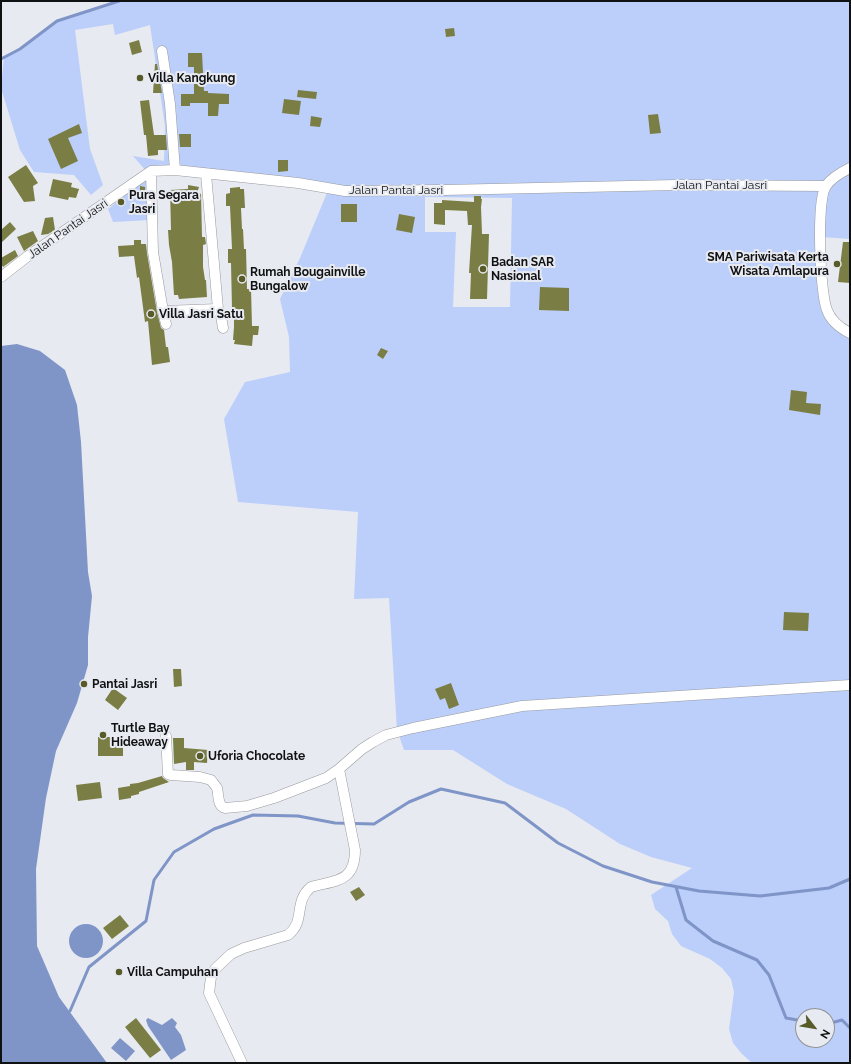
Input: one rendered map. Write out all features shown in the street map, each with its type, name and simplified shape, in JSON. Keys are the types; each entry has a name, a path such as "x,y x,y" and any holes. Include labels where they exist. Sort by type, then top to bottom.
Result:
{"street":[{"path":"162,51 170,104 175,170"},
{"path":"850,168 839,174 826,186 822,197 819,233 826,308 831,318 850,333"},
{"name":"Jalan Pantai Jasri","path":"1,277 28,256 151,171 175,170 298,183 345,191 676,185 826,186"},
{"path":"151,171 153,252 166,324"},
{"path":"206,174 218,309 223,328"},
{"path":"164,311 218,309"},
{"path":"166,736 168,774 200,776 211,780 217,789 220,805 225,808 247,806 274,798 326,778 339,770 362,749 386,735 413,728 522,706 850,685"},
{"path":"242,1063 209,993 209,985 215,969 231,954 244,948 288,935 294,930 298,922 300,902 311,887 341,880 350,872 355,858 339,770"}],"shaded area":[{"path":"119,1 850,1 850,239 822,237 827,311 850,330 850,1063 752,1063 733,1043 729,1029 734,992 731,979 722,968 710,959 681,946 672,934 668,921 655,909 651,895 692,868 651,857 620,844 566,809 507,784 453,750 404,750 397,730 389,598 354,599 358,512 238,502 224,419 245,382 290,372 289,337 280,299 300,258 329,188 147,172 133,156 164,161 165,126 150,25 115,35 113,24 75,30 90,149 103,185 91,195 74,175 34,172 20,150 1,88 4,57 20,49 57,21","holes":["425,197 512,198 510,307 453,307 456,232 425,232"]},
{"path":"144,180 148,180 150,220 113,222 108,209"},
{"path":"17,344 40,351 65,370 77,405 81,442 88,572 92,596 88,637 88,665 77,703 56,751 46,798 36,869 37,946 59,997 107,1063 1,1063 1,346"},
{"path":"83,924 89,924 93,925 100,931 103,941 102,948 96,955 89,958 83,958 79,957 72,951 69,944 69,938 70,934 76,927"},
{"path":"148,1018 162,1025 172,1018 177,1023 175,1027 181,1035 186,1050 171,1060 148,1026 146,1020"},
{"path":"120,1038 135,1051 126,1061 111,1048"}],"building":[{"path":"454,28 455,36 446,37 445,29"},
{"path":"139,40 142,52 132,55 129,43"},
{"path":"188,53 202,53 204,91 208,91 208,93 229,94 229,104 219,104 218,116 208,116 208,103 190,103 190,106 181,106 181,94 194,94 194,67 188,67"},
{"path":"155,64 157,64 162,93 153,93"},
{"path":"298,90 317,92 316,99 297,97"},
{"path":"284,99 301,101 299,115 282,113"},
{"path":"149,100 154,135 166,135 167,150 158,150 158,155 148,156 140,101"},
{"path":"658,114 661,133 650,134 648,115"},
{"path":"311,116 322,118 320,127 310,126"},
{"path":"79,124 82,133 68,138 78,161 61,169 48,139"},
{"path":"179,134 191,134 191,147 180,147"},
{"path":"278,160 288,160 288,171 278,172"},
{"path":"26,165 38,183 33,186 35,201 24,202 8,177"},
{"path":"53,179 72,183 71,187 79,189 76,198 69,197 68,200 49,196"},
{"path":"188,185 199,187 197,193 201,194 202,237 205,237 206,244 203,245 203,267 206,280 207,297 179,299 178,295 174,295 172,262 169,245 168,230 171,230 170,190 188,189"},
{"path":"140,186 145,187 145,197 140,197"},
{"path":"240,187 240,189 244,189 245,208 241,208 242,229 244,249 246,249 247,289 251,289 252,326 259,326 258,335 253,335 252,346 234,344 235,340 233,340 234,308 232,309 231,263 228,263 228,249 232,249 230,206 226,206 226,194 230,193 230,188"},
{"path":"474,196 481,196 482,199 482,234 489,234 487,299 470,299 471,273 469,273 472,225 468,225 467,211 445,210 445,225 434,224 434,203 442,203 442,200 474,202"},
{"path":"341,204 357,204 357,222 341,222"},
{"path":"399,214 415,217 412,233 396,230"},
{"path":"53,217 55,230 48,234 41,235 45,218"},
{"path":"10,222 16,229 1,243 1,230"},
{"path":"33,231 38,241 24,251 17,237"},
{"path":"134,240 141,240 141,244 146,244 157,312 161,328 164,330 170,362 152,365 148,321 145,322 139,277 137,278 134,256 119,257 118,246 134,245"},
{"path":"843,242 850,242 850,283 838,282"},
{"path":"15,250 18,256 3,267 1,264 1,258"},
{"path":"540,287 569,288 569,311 539,310"},
{"path":"381,348 388,351 383,359 377,355"},
{"path":"791,390 807,392 806,403 821,404 820,415 789,410"},
{"path":"784,612 809,613 808,631 783,630"},
{"path":"173,669 181,669 182,686 174,687"},
{"path":"451,683 459,705 449,709 445,698 440,700 435,689"},
{"path":"113,688 127,698 118,710 105,700"},
{"path":"98,737 110,737 110,741 123,741 123,756 98,756"},
{"path":"173,738 184,738 184,748 208,750 207,763 194,762 194,770 186,770 186,762 174,764"},
{"path":"162,776 169,782 139,792 139,794 131,796 131,798 119,800 118,788 130,786 130,784"},
{"path":"100,782 102,798 78,801 76,785"},
{"path":"359,887 365,895 356,901 350,892"},
{"path":"120,915 129,926 112,939 103,928"},
{"path":"136,1018 161,1050 150,1058 125,1027"}],"waterway":[{"path":"1,59 20,49 57,21 119,1"},
{"path":"70,1011 89,967 146,921 154,880 174,852 214,829 253,815 298,816 335,823 374,824 409,802 441,789 505,803 558,843 603,866 652,882 699,891 760,896 829,888 850,879"},
{"path":"676,887 686,920 713,941 757,960 769,975 786,1018 795,1020"},
{"path":"835,1022 842,1020 850,1028"}],"place":[{"name":"Villa Kangkung","path":"140,78"},
{"name":"Pura Segara Jasri","path":"121,202"},
{"name":"SMA Pariwisata Kerta Wisata Amlapura","path":"837,264"},
{"name":"Badan SAR Nasional","path":"483,269"},
{"name":"Rumah Bougainville Bungalow","path":"242,279"},
{"name":"Villa Jasri Satu","path":"151,314"},
{"name":"Pantai Jasri","path":"84,684"},
{"name":"Turtle Bay Hideaway","path":"103,735"},
{"name":"Uforia Chocolate","path":"200,756"},
{"name":"Villa Campuhan","path":"119,972"}]}
